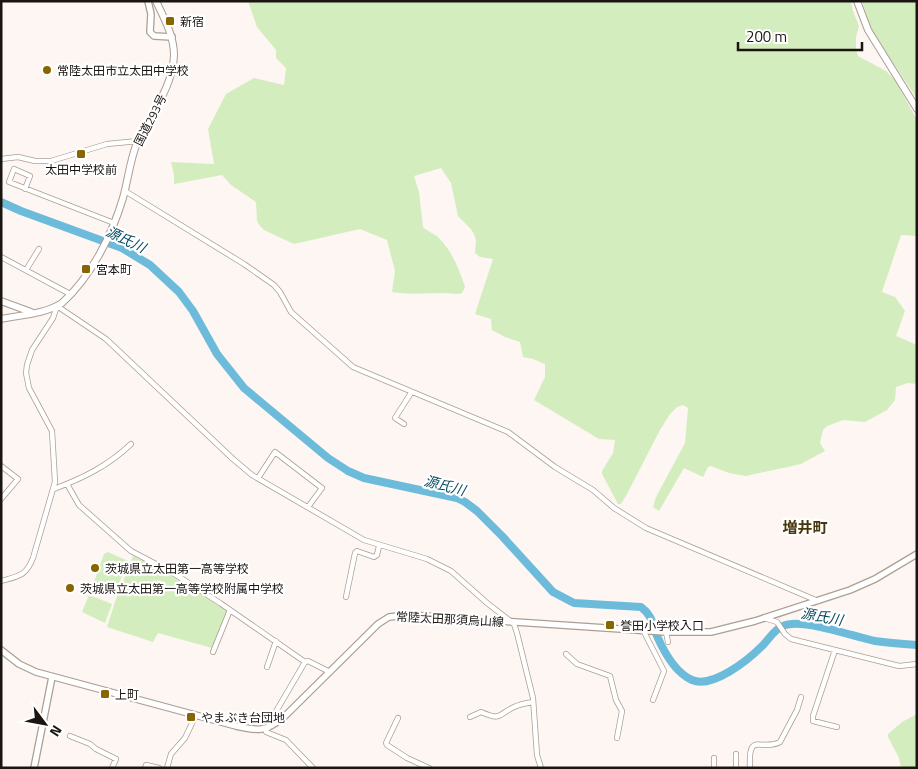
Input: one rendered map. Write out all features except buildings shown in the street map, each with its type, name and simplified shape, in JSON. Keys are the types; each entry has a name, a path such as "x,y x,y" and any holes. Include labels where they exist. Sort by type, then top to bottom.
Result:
{"highway":[{"name":"国道293号","path":"70,294 99,253 114,223 125,191 138,141 166,87 173,63 172,37 156,1"},
{"path":"857,1 868,30 917,109"},
{"path":"1,301 22,312 34,313 57,306 70,294"},
{"path":"1,319 22,312"}],"main road":[{"path":"148,1 151,14 150,32 154,36 172,37"},
{"name":"常陸太田那須烏山線","path":"267,729 284,717 378,624 389,616 409,615 664,632 721,630 818,601 864,584 917,554"},
{"path":"1,650 11,659 28,669 52,677 252,730 267,729"},
{"path":"34,768 52,677"}],"street":[{"path":"1,160 18,157 36,161 51,161 107,144 138,141"},
{"path":"25,189 30,176 14,169 8,182 25,189 114,223"},
{"path":"125,191 244,264 274,285 280,292 290,312 353,368 508,432 555,467 594,490 614,508 646,528 818,601"},
{"path":"26,270 39,249"},
{"path":"1,257 70,294"},
{"path":"1,581 22,575 29,568 34,558 54,489 52,432 32,394 26,373 32,350 53,318 57,306 106,338 232,459 258,478 364,540 427,559 443,566 458,576 487,603 512,622 516,628 533,702 537,754 541,768"},
{"path":"404,424 395,418 411,393"},
{"path":"54,489 95,471 116,458 131,444"},
{"path":"258,478 275,452 322,488 308,507"},
{"path":"1,466 18,479 1,499"},
{"path":"67,484 79,505 131,550 173,573 305,662 308,661 330,672"},
{"path":"346,597 355,553 357,551 374,557 379,546"},
{"path":"213,652 230,610"},
{"path":"764,618 777,622 785,634 791,638 899,666 917,664"},
{"path":"645,630 664,671 653,700"},
{"path":"664,632 668,642"},
{"path":"267,667 276,641"},
{"path":"834,650 813,721 837,727"},
{"path":"566,654 577,664 610,676 616,700 622,711 617,738"},
{"path":"305,662 267,729 268,733 286,740 311,767"},
{"path":"750,768 750,752 752,747 757,744 778,744 780,742 797,710 801,697"},
{"path":"470,717 481,712 497,717 514,707 533,702"},
{"path":"167,768 171,754 185,738 196,715"},
{"path":"398,718 386,743 387,745 407,758 429,768"},
{"path":"70,736 90,744 96,750 116,759 112,768"},
{"path":"736,754 736,768"},
{"path":"714,758 714,768"},
{"path":"145,768 146,765 159,768"}],"green space":[{"path":"248,1 851,1 859,26 856,37 858,56 886,71 895,80 917,120 917,236 901,235 882,292 895,297 905,311 896,336 917,345 917,384 908,383 896,387 895,400 887,410 865,422 843,420 827,426 823,430 820,443 825,451 801,464 746,476 729,473 711,466 708,467 703,477 684,468 659,511 653,507 656,497 685,443 688,408 683,405 677,407 660,430 627,494 621,504 618,504 602,474 613,453 615,440 599,439 534,400 545,377 545,364 523,357 520,342 492,330 491,319 475,314 493,259 480,257 475,253 476,240 474,234 458,216 451,183 441,168 414,176 419,192 423,227 436,235 452,255 465,287 460,294 392,292 395,271 387,240 360,229 294,244 264,230 257,221 256,202 231,185 222,175 174,184 171,162 214,164 208,129 226,94 254,78 284,85 286,68 276,58 276,50 257,27"},
{"path":"862,1 917,1 917,99 871,29"},
{"path":"108,552 128,561 116,591 94,582 104,554"},
{"path":"133,556 172,576 227,611 212,648 158,633 153,642 107,627"},
{"path":"89,595 112,604 105,623 82,612"},
{"path":"917,714 917,768 901,768 899,758 888,734 902,722"}],"waterway":[{"name":"源氏川","path":"1,202 122,248 150,265 179,292 193,311 217,354 244,388 328,458 348,471 364,478 457,498 465,502 502,536 553,592 574,603 641,607 650,617 657,636 671,661 686,677 692,680 700,682 729,672 755,653 777,630 791,624 814,626 875,641 917,645"}],"place":[{"name":"新宿","path":"170,21"},
{"name":"常陸太田市立太田中学校","path":"47,70"},
{"name":"太田中学校前","path":"81,154"},
{"name":"宮本町","path":"86,269"},
{"name":"茨城県立太田第一高等学校","path":"95,568"},
{"name":"茨城県立太田第一高等学校附属中学校","path":"70,588"},
{"name":"誉田小学校入口","path":"610,625"},
{"name":"上町","path":"105,694"},
{"name":"やまぶき台団地","path":"191,717"}],"district":[{"name":"増井町","path":"805,527"}]}
